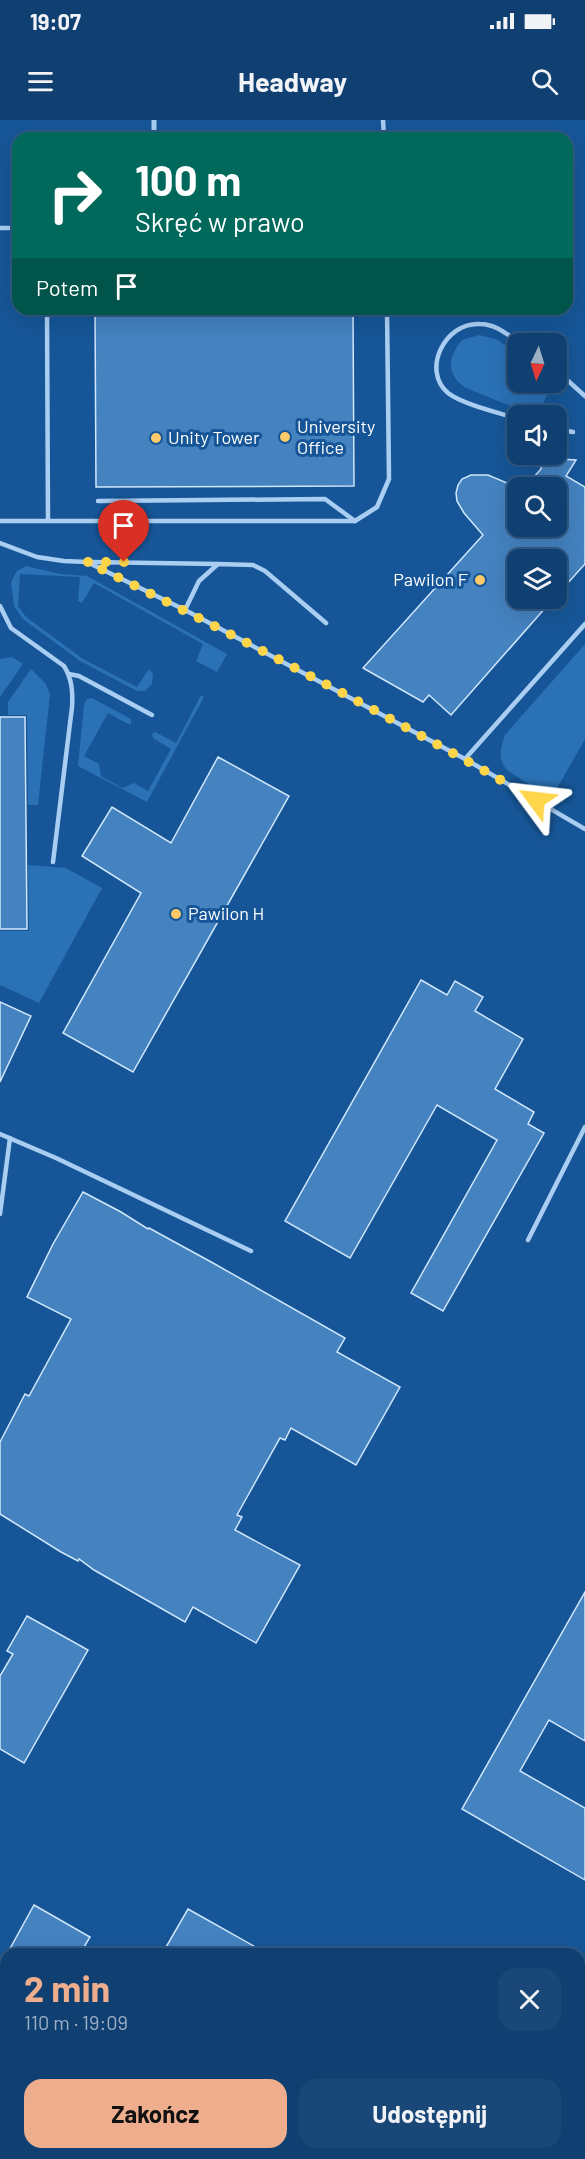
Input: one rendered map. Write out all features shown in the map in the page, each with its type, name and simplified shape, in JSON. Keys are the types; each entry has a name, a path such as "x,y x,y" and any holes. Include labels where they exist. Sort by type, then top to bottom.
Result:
{"lane":[{"path":"47,315 48,521"},
{"path":"0,521 355,521 377,507 389,479 387,315"},
{"path":"507,335 494,327 479,324 465,325 452,333 442,346 437,368 448,393 507,415"},
{"path":"567,380 585,396"},
{"path":"567,431 573,432"},
{"path":"98,501 325,499 355,521"},
{"path":"0,551 1,543 37,557 64,561 253,565 265,571 326,623"},
{"path":"87,562 185,610 465,759 585,829"},
{"path":"185,610 199,581 218,564"},
{"path":"0,606 11,628 64,666 69,674 73,694 72,707 53,862"},
{"path":"465,759 585,624"},
{"path":"69,674 79,676 152,715"},
{"path":"528,1240 585,1127"},
{"path":"0,1134 251,1251"},
{"path":"0,1214 10,1138"}],"shaded area":[{"path":"479,335 496,339 507,347 507,393 548,393 542,404 510,405 466,388 459,383 451,365 457,346 462,340"},
{"path":"26,566 60,574 87,576 227,654 217,672 196,661 203,644 94,583 82,603 78,601 80,577 20,574 18,606 26,617 83,659 137,687 149,669 153,674 152,684 145,691 137,691 80,661 23,619 14,606 11,582 17,571"},
{"path":"585,644 585,739 551,799 508,771 500,754 505,735"},
{"path":"12,657 23,664 0,697 0,659"},
{"path":"31,669 46,684 50,694 38,805 28,805 27,715 8,715 8,702"},
{"path":"201,695 204,697 147,802 78,766 84,705 87,699 92,698 131,719 131,724 108,713 84,756 99,764 101,776 122,788 134,783 148,791 171,749 153,738 152,734 155,732 176,743"},
{"path":"28,865 66,868 102,888 39,1003 0,985 0,931 29,931"}],"building":[{"path":"95,315 353,315 354,486 96,487"},
{"name":"Pawilon F","path":"567,459 576,460 566,476 585,487 585,564 567,584 567,549 507,549 507,609 544,609 451,715 429,695 423,702 363,668 483,535 457,501 456,493 462,479 471,475 488,475 507,483 507,537 567,537 567,477 534,477 541,469 541,465 567,465"},
{"path":"0,717 25,717 27,929 0,929"},
{"name":"Pawilon H","path":"218,757 289,796 133,1072 63,1033 141,893 82,856 112,807 171,843"},
{"path":"421,980 447,995 455,981 483,997 475,1011 523,1039 495,1089 534,1112 528,1124 544,1133 443,1311 411,1293 497,1140 437,1105 350,1258 285,1221"},
{"path":"0,1002 31,1016 0,1082"},
{"path":"83,1192 345,1338 337,1352 400,1387 356,1465 291,1428 285,1440 280,1438 237,1515 242,1517 235,1530 300,1565 256,1643 193,1607 185,1622 79,1559 78,1561 61,1552 0,1514 0,1442 25,1394 29,1396 71,1319 27,1297 53,1244"},
{"path":"585,1592 585,1741 549,1720 520,1771 585,1808 585,1880 462,1809"},
{"path":"27,1616 88,1650 24,1763 0,1749 0,1676 13,1654 7,1651"},
{"path":"34,1905 90,1937 84,1948 10,1948"},
{"path":"188,1909 257,1948 165,1948"}],"place":[{"name":"University Office","path":"285,437"},
{"name":"Unity Tower","path":"156,438"},
{"name":"Pawilon F","path":"480,580"},
{"name":"Pawilon H","path":"176,914"}],"route":[{"path":"124,562 87,562 206,621 465,759 536,800"}]}
